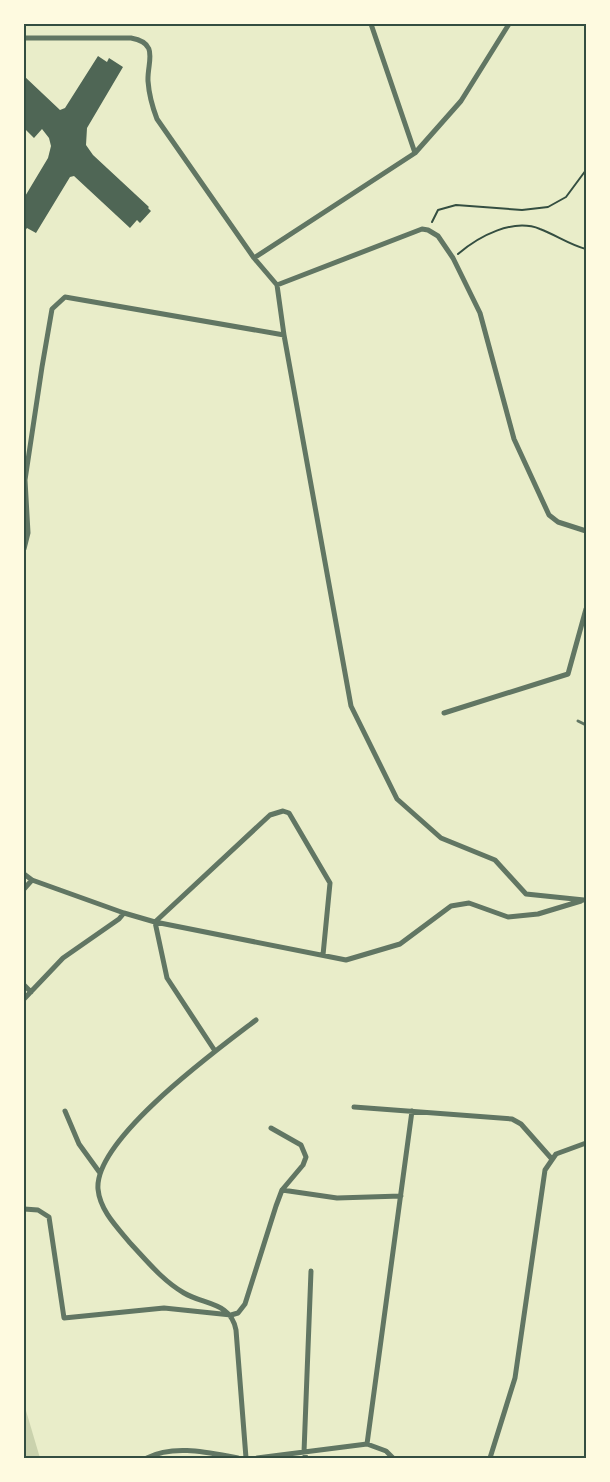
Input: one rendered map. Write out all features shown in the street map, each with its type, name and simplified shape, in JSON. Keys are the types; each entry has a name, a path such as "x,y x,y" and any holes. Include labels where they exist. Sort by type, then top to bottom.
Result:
{"street":[{"path":"371,24 416,153"},
{"path":"254,258 416,153 461,101 509,24"},
{"path":"24,38 131,38 137,39 147,46 151,58 148,78 150,99 157,119 254,258 277,285 284,335 351,706 398,799 440,838 495,860 526,894 585,900"},
{"path":"277,285 422,229 438,236 453,258 480,313 514,439 549,515 558,522 586,532"},
{"path":"24,549 28,533 25,480 42,367 52,309 65,297 284,335"},
{"path":"444,713 568,674 586,609"},
{"path":"155,922 270,815 282,811 289,813 330,882 323,955"},
{"path":"24,874 32,880 124,913 155,922 346,960 400,944 451,906 469,903 508,917 538,914 585,900"},
{"path":"24,889 32,880"},
{"path":"24,999 64,958 119,919 124,913"},
{"path":"155,922 167,978 216,1051"},
{"path":"24,985 31,992"},
{"path":"246,1458 236,1330 231,1315 221,1307 198,1300 175,1288 137,1250 114,1223 104,1208 98,1190 100,1173 110,1155 139,1118 173,1085 256,1020"},
{"path":"354,1107 512,1119 521,1124 551,1158"},
{"path":"65,1111 79,1144 100,1173"},
{"path":"367,1444 412,1111"},
{"path":"24,1209 38,1210 49,1217 64,1318 164,1308 231,1315 238,1312 245,1304 282,1190 303,1165 306,1153 301,1145 270,1128"},
{"path":"490,1458 505,1417 515,1378 545,1170 551,1158 561,1152 586,1143"},
{"path":"282,1190 337,1198 401,1196"},
{"path":"306,1458 304,1452 311,1271"},
{"path":"257,1458 367,1444 386,1451 393,1458"},
{"path":"148,1458 167,1451 207,1453 238,1458"}],"lane":[{"path":"578,721 586,725"}],"path":[{"path":"428,230 438,210 449,206 464,205 531,210 548,207 566,197 586,170"},
{"path":"453,258 479,240 517,225 540,229 586,249"}],"green space":[{"path":"24,1404 40,1458 24,1458"}],"building":[{"path":"98,56 107,62 109,58 123,67 87,128 86,145 93,155 151,211 140,223 137,220 130,228 74,176 70,177 36,233 27,228 24,232 24,198 48,158 51,146 49,138 42,129 34,138 24,128 24,76 60,110 65,108"}]}
